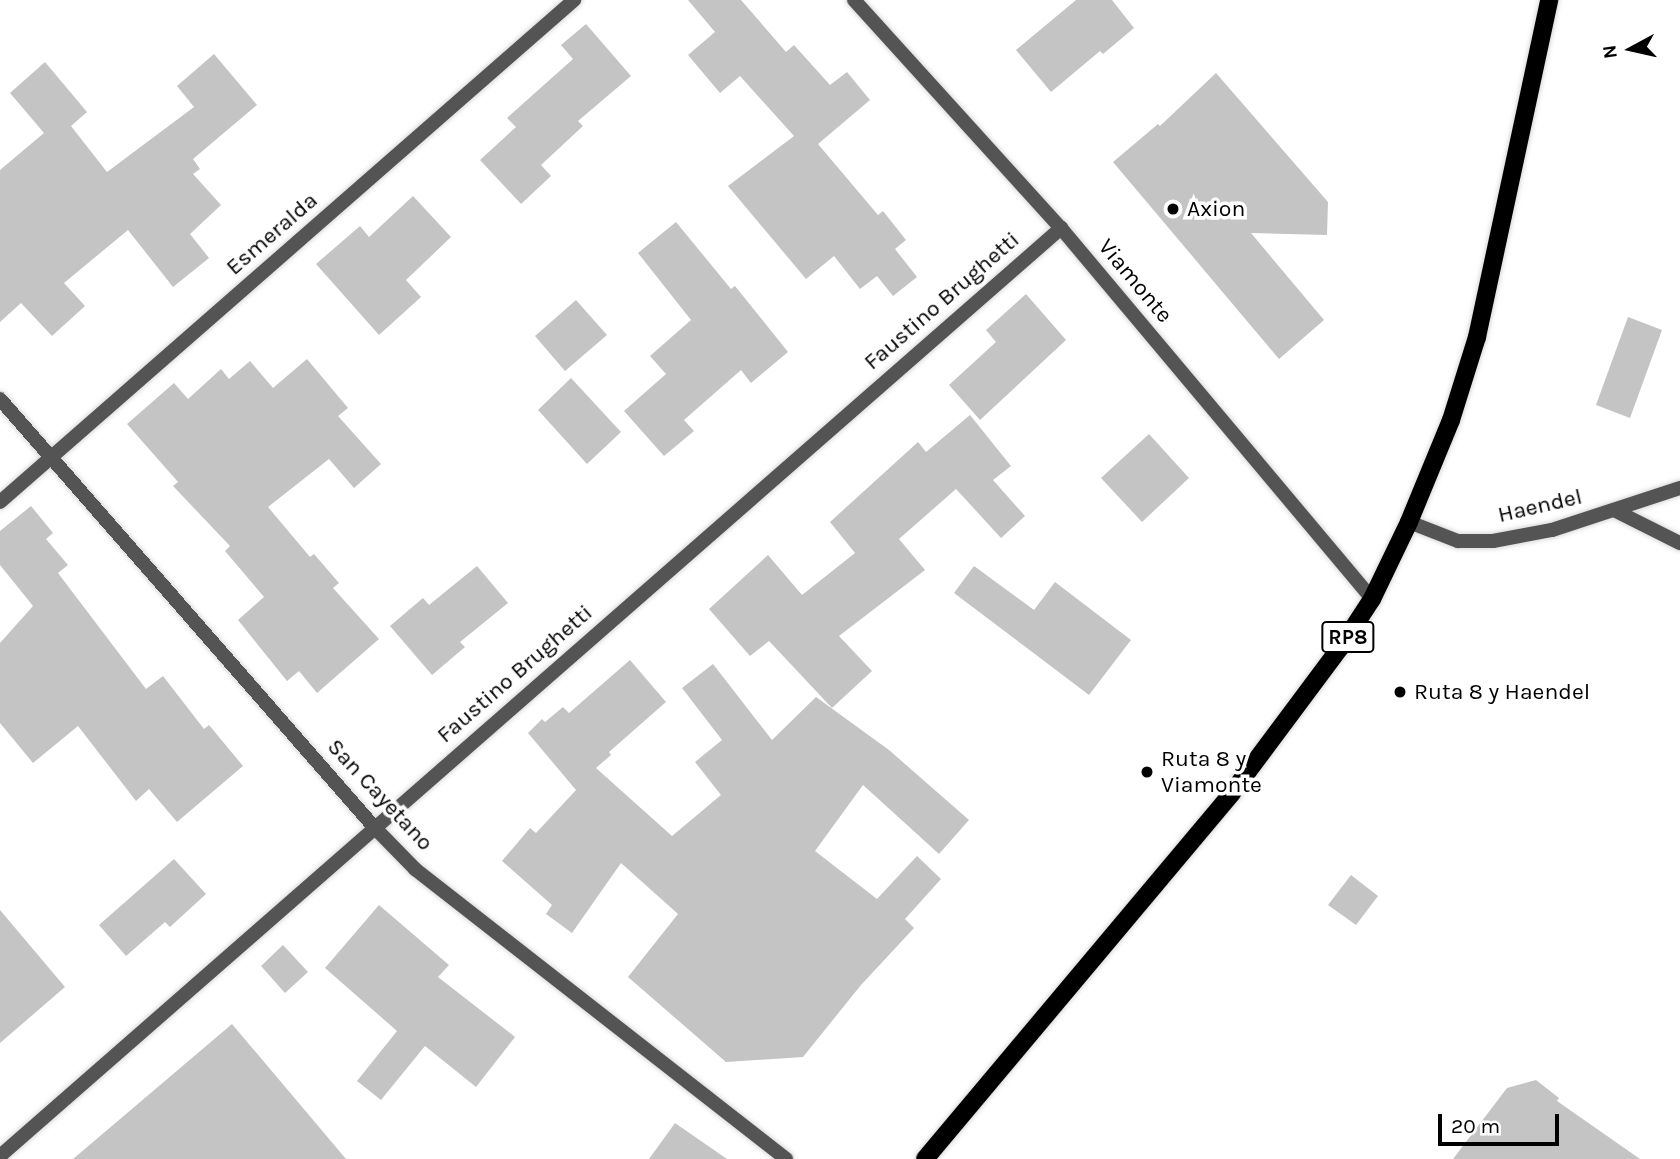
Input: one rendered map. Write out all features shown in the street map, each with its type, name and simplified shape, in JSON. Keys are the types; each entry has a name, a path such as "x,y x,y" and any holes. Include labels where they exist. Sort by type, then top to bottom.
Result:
{"main road":[{"name":"RP8","path":"925,1159 1231,794 1373,599 1409,522 1451,420 1477,337 1549,0"}],"street":[{"name":"Esmeralda","path":"0,502 574,0"},
{"name":"Viamonte","path":"854,0 1061,228 1373,599"},
{"name":"Faustino Brughetti","path":"0,1156 1061,228"},
{"name":"San Cayetano","path":"0,399 374,827 415,869 786,1159"},
{"name":"Haendel","path":"1409,522 1458,541 1493,541 1552,530 1680,488"},
{"path":"1614,510 1680,542"}],"building":[{"path":"688,0 741,0 786,52 794,45 830,85 847,72 870,100 818,144 878,215 883,211 906,240 895,249 917,277 893,296 877,276 860,289 834,256 806,279 728,186 794,136 740,76 720,93 688,55 715,32"},
{"path":"1076,0 1112,0 1134,28 1103,54 1100,51 1051,92 1016,50"},
{"path":"586,24 631,76 578,121 583,126 541,165 551,176 521,204 480,160 516,127 507,118 573,59 561,45"},
{"path":"214,54 257,105 193,159 200,169 193,174 221,205 190,234 209,258 173,287 128,230 64,283 85,306 52,336 21,303 0,322 0,170 44,133 10,93 45,62 87,112 71,126 107,172 194,107 177,86"},
{"path":"1216,73 1328,202 1327,235 1251,233 1324,320 1279,359 1113,162 1158,124 1160,126"},
{"path":"413,196 451,237 406,280 421,297 379,335 316,264 360,226 369,237"},
{"path":"676,222 731,289 735,286 788,352 751,383 741,370 684,420 694,431 664,456 624,411 666,374 650,356 691,320 638,253"},
{"path":"1026,294 1066,340 980,420 949,385 996,342 986,330"},
{"path":"576,300 607,335 565,371 535,336"},
{"path":"1628,317 1662,330 1630,418 1596,405"},
{"path":"307,359 348,408 338,416 381,464 354,488 329,459 268,507 310,557 314,554 339,583 333,588 379,639 317,693 299,671 287,681 238,620 264,597 225,551 230,546 173,486 178,482 127,424 174,383 188,399 221,369 229,379 250,361 273,388"},
{"path":"571,378 621,432 587,464 538,410"},
{"path":"970,415 1011,466 993,480 1025,516 1001,538 956,489 899,539 925,570 839,636 872,671 832,708 769,641 750,656 709,609 768,555 802,595 855,553 830,522 918,442 926,452"},
{"path":"1149,434 1189,478 1142,522 1101,478"},
{"path":"31,506 53,533 46,539 68,565 58,573 146,689 163,676 204,729 209,725 243,766 177,822 149,789 136,801 78,726 33,763 0,723 0,643 33,606 0,565 0,531"},
{"path":"477,566 508,603 460,642 465,647 432,675 390,626 423,598 429,605"},
{"path":"974,566 1034,610 1055,582 1131,640 1089,695 954,593"},
{"path":"630,660 666,702 609,752 611,755 596,768 672,836 721,795 695,762 722,740 682,688 713,664 772,740 816,697 889,750 969,820 939,854 863,785 815,851 877,899 917,856 941,879 905,919 914,928 861,985 803,1057 726,1062 628,977 678,914 621,863 572,933 546,914 552,905 502,861 530,828 536,833 576,790 528,733 542,719 545,722 563,707 569,713"},
{"path":"174,859 206,894 170,927 165,922 126,956 99,925"},
{"path":"1351,875 1378,896 1356,925 1328,905"},
{"path":"379,905 449,965 438,977 515,1037 476,1087 425,1046 381,1100 357,1081 397,1031 325,968"},
{"path":"0,910 65,987 0,1043"},
{"path":"283,945 308,972 285,993 261,966"},
{"path":"232,1024 346,1159 73,1159"},
{"path":"1536,1080 1559,1098 1557,1101 1640,1159 1453,1159 1507,1088"},
{"path":"675,1123 727,1159 649,1159"}],"place":[{"name":"Axion","path":"1173,209"},
{"name":"Ruta 8 y Haendel","path":"1400,692"},
{"name":"Ruta 8 y Viamonte","path":"1147,772"}]}
